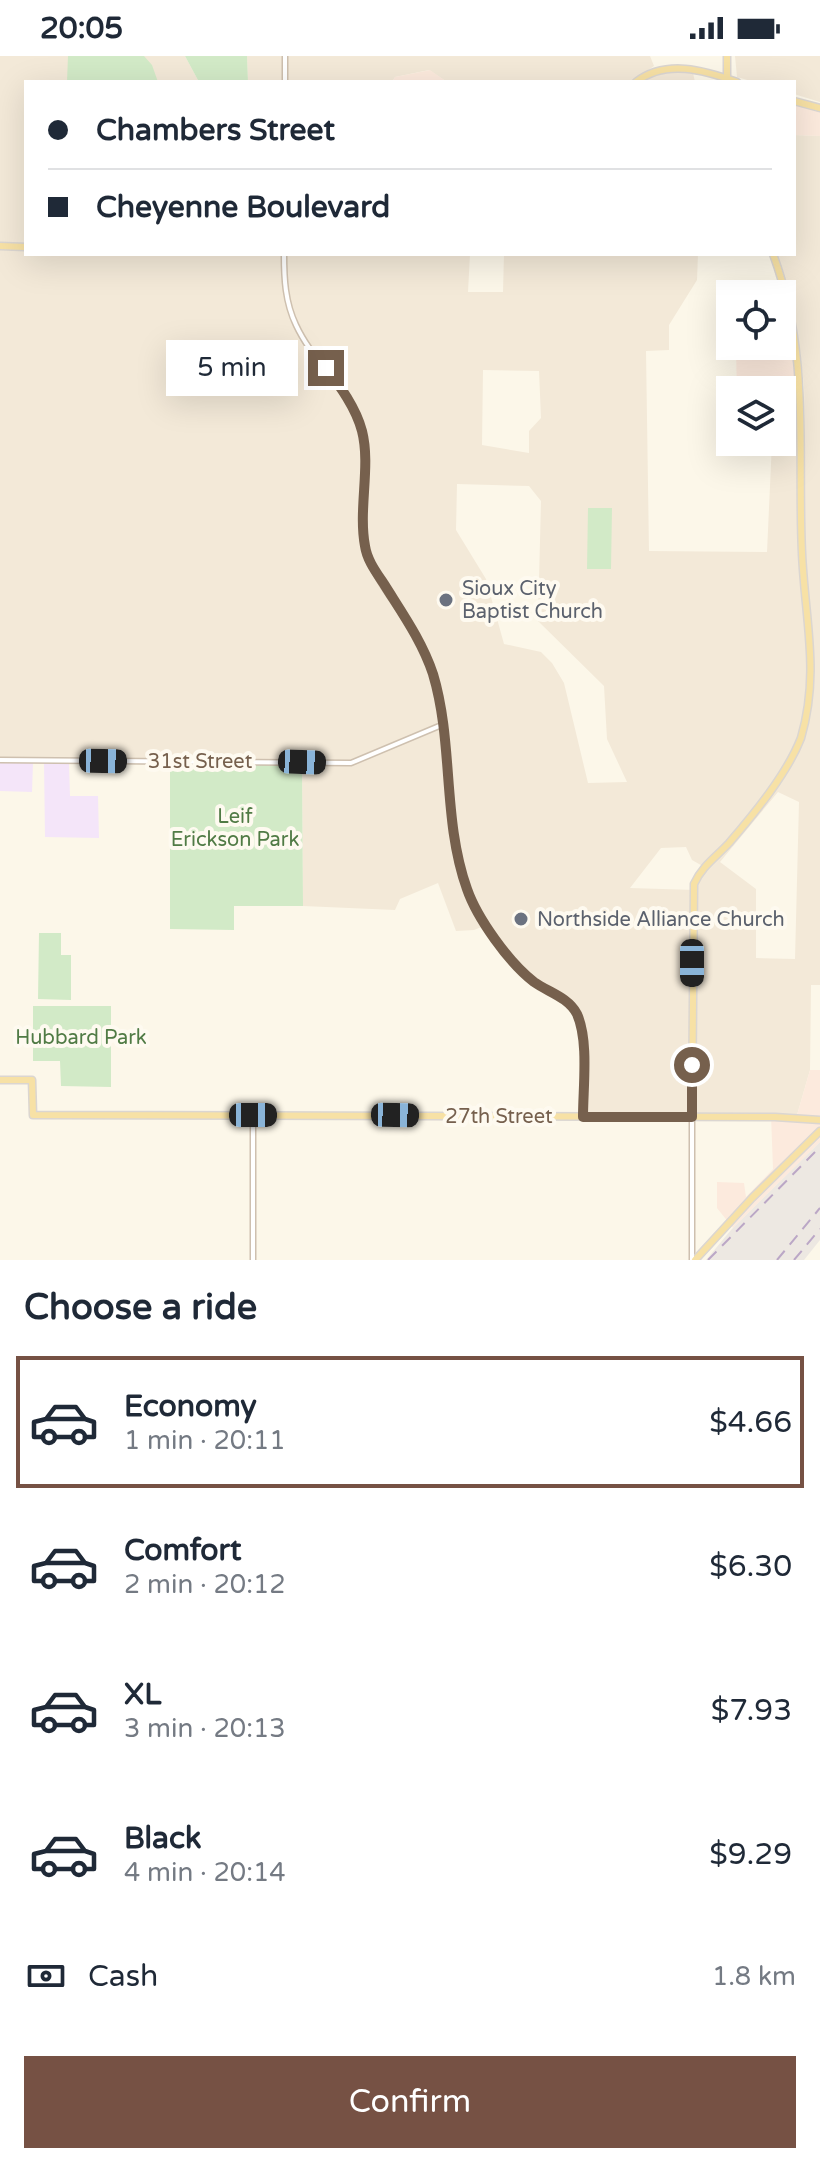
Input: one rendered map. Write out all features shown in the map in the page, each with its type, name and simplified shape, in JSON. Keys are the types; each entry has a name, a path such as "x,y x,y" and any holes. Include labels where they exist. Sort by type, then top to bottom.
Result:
{"main road":[{"path":"640,80 668,68 691,69 728,80 727,56"},
{"path":"796,102 820,108"},
{"path":"0,246 24,247"},
{"path":"692,1117 694,884 787,766 806,726 815,681 802,555 801,380 794,330 774,256"},
{"name":"27th Street","path":"0,1080 32,1080 33,1115 820,1120"},
{"path":"693,1260 820,1131"}],"street":[{"path":"285,56 285,80"},
{"path":"284,256 286,293 297,328 346,396 361,429 363,532 367,555 428,658 444,724 451,815 467,888 482,920 522,971 562,998 576,1012 583,1035 583,1117"},
{"name":"31st Street","path":"0,760 351,763 444,724"},
{"path":"253,1115 253,1260"},
{"path":"692,1117 693,1260"}],"shaded area":[{"path":"0,56 185,56 198,80 24,80 24,256 470,256 468,292 503,292 504,256 698,256 697,280 669,325 669,350 646,351 649,551 767,552 771,456 796,456 796,438 805,438 804,386 796,332 796,280 784,280 777,256 796,256 796,135 820,136 820,985 811,985 810,1070 797,1115 585,1114 586,1044 580,1015 572,1002 534,978 533,985 484,926 456,931 438,883 400,899 395,910 303,906 302,762 0,763","holes":["483,370 539,371 541,418 529,431 529,453 482,445","457,484 529,486 541,501 538,621 604,686 607,739 627,782 588,783 564,683 541,652 504,644 486,579 456,530","778,792 799,802 795,959 756,958 756,889 720,862","686,847 692,860 706,868 695,890 630,888 661,848"]},
{"path":"247,56 650,56 654,66 634,80 444,80 429,70 395,77 393,80 248,80"},
{"path":"735,56 820,56 820,102 796,95 796,80 747,80 737,77"},
{"path":"430,70 444,80 393,80 395,77"},
{"path":"667,71 693,73 695,80 646,80"},
{"path":"796,104 820,111 820,136 796,135"},
{"path":"736,360 793,360 795,376 737,376"},
{"path":"796,389 797,398 796,439"},
{"path":"0,763 33,763 32,792 0,791"},
{"path":"44,763 69,764 70,796 98,796 99,838 45,837"},
{"path":"810,1070 820,1070 820,1142 733,1228 717,1208 717,1182 744,1183 746,1197 773,1169 771,1115 797,1115"},
{"path":"820,1142 820,1240 804,1260 706,1260 731,1230"}],"green space":[{"path":"68,56 144,56 152,65 157,80 67,80"},
{"path":"185,56 247,56 248,80 198,80"},
{"path":"588,508 612,508 611,569 587,569"},
{"name":"Leif Erickson Park","path":"170,760 302,762 303,906 234,906 234,930 170,929"},
{"path":"39,933 61,933 61,955 71,955 71,1000 38,999"},
{"name":"Hubbard Park","path":"33,1006 111,1006 111,1087 61,1086 60,1061 33,1061"}],"railway":[{"path":"708,1260 820,1147"},
{"path":"777,1260 820,1208"},
{"path":"794,1260 820,1229"}],"place":[{"name":"Sioux City Baptist Church","path":"446,600"},
{"name":"Northside Alliance Church","path":"521,919"}],"route":[{"path":"326,368 346,396 361,429 364,446 363,532 367,555 418,639 434,677 446,735 454,837 467,888 482,920 522,971 562,998 576,1012 583,1035 583,1117 692,1117 692,1065"}]}
